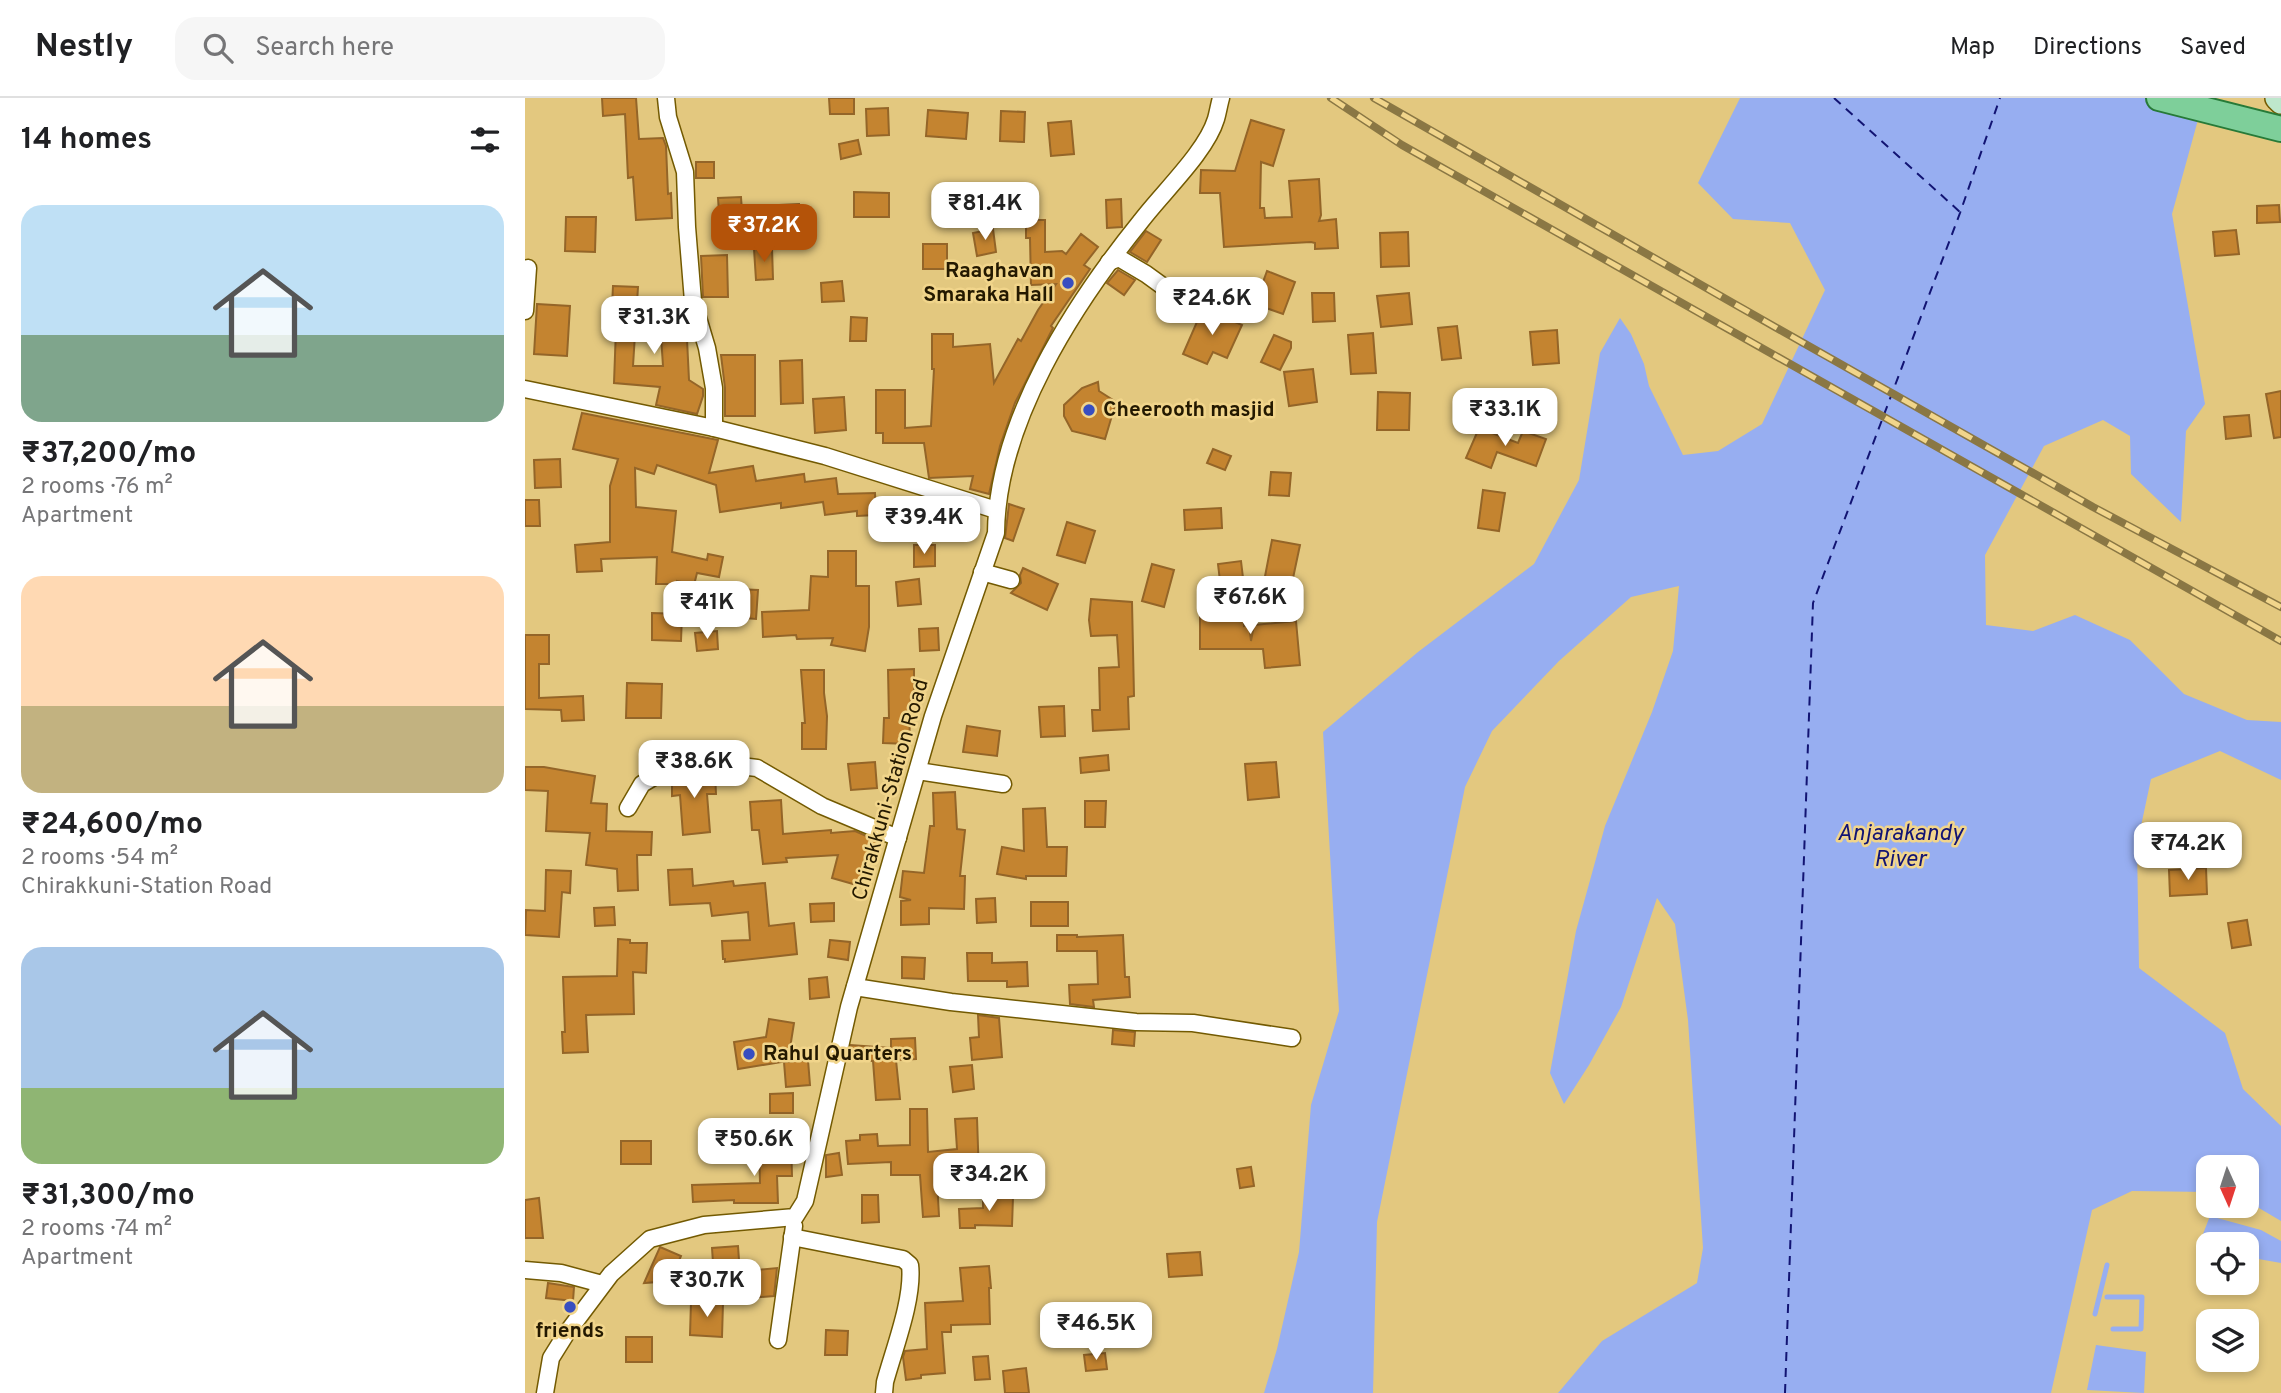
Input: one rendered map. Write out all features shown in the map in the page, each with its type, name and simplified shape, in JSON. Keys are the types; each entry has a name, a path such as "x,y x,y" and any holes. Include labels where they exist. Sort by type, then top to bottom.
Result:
{"main road":[{"path":"2159,98 2281,129"}],"street":[{"path":"666,98 668,117 685,172 693,301 707,348 714,388 714,428"},
{"name":"Chirakkuni-Station Road","path":"778,1340 795,1217 805,1201 855,987 893,878 898,838 956,645 996,533 996,510 1010,445 1044,366 1095,279 1203,146 1216,120 1221,98"},
{"path":"2277,98 2281,102"},
{"path":"1109,262 1119,258 1186,303"},
{"path":"525,311 528,268"},
{"path":"525,389 714,428 825,456 996,510"},
{"path":"982,572 1011,580"},
{"path":"628,808 642,784 684,759 757,768 822,806 898,838"},
{"path":"918,771 1003,784"},
{"path":"855,987 951,1002 1136,1022 1193,1023 1292,1038"},
{"path":"545,1393 551,1358 602,1284 650,1239 704,1225 795,1217"},
{"path":"792,1237 903,1259 910,1265 907,1300 884,1393"},
{"path":"525,1270 561,1273 602,1284"}],"water":[{"name":"Anjarakandy River","path":"1740,98 2204,98 2172,214 2205,404 2186,431 2181,522 2131,474 2130,436 2103,420 2044,446 1985,555 1986,625 2033,631 2075,615 2130,640 2184,694 2247,720 2281,722 2281,780 2220,751 2151,779 2137,845 2139,968 2225,1033 2243,1089 2281,1126 2281,1221 2259,1208 2259,1155 2196,1155 2196,1192 2132,1191 2092,1210 2051,1393 1558,1393 1602,1341 1697,1283 1703,1248 1688,1020 1675,924 1657,898 1621,1007 1564,1104 1550,1073 1576,931 1605,826 1652,712 1673,651 1679,586 1631,597 1559,661 1492,731 1465,787 1377,1222 1373,1393 1264,1393 1299,1252 1311,1105 1339,1011 1323,732 1418,652 1534,564 1579,480 1600,353 1620,318 1631,334 1644,364 1649,386 1683,455 1718,451 1762,424 1825,290 1790,223 1733,219 1698,183"},
{"path":"2209,1218 2261,1230 2281,1241 2281,1263 2259,1259 2259,1232 2204,1232"},
{"path":"2096,1345 2146,1352 2144,1393 2087,1390"}],"building":[{"path":"602,98 636,98 639,139 663,138 672,218 636,220 633,177 628,178 625,114 603,116"},
{"path":"829,98 854,98 854,114 830,114"},
{"path":"888,108 889,135 867,136 866,109"},
{"path":"928,110 968,113 966,139 926,136"},
{"path":"1001,111 1025,112 1024,142 1000,141"},
{"path":"1251,120 1284,130 1273,166 1261,162 1260,208 1264,208 1265,218 1292,217 1289,181 1319,179 1319,221 1336,219 1338,248 1315,249 1315,243 1311,242 1224,247 1220,193 1200,193 1201,170 1235,171"},
{"path":"1071,121 1074,154 1051,156 1048,123"},
{"path":"858,140 861,154 841,159 839,144"},
{"path":"696,162 714,162 714,178 696,178"},
{"path":"854,192 889,193 889,217 854,217"},
{"path":"741,197 743,226 720,227 718,198"},
{"path":"1121,199 1122,227 1107,228 1106,200"},
{"path":"799,204 800,220 781,221 780,205"},
{"path":"2279,205 2280,222 2257,223 2257,206"},
{"path":"566,217 596,217 595,252 565,251"},
{"path":"1026,220 1045,220 1045,252 1062,251 1066,254 1081,234 1098,247 1084,265 1090,269 1051,326 1053,328 1015,403 1000,446 989,494 970,489 973,476 929,478 924,443 883,443 883,433 876,433 876,390 905,390 905,428 931,426 934,369 932,334 953,334 953,347 990,344 994,383 1018,339 1021,341 1056,284 1031,285 1030,238 1026,238"},
{"path":"993,229 996,252 977,256 973,233"},
{"path":"2236,230 2239,254 2215,256 2213,232"},
{"path":"1146,231 1161,240 1147,262 1130,252"},
{"path":"1408,232 1409,266 1381,267 1380,233"},
{"path":"923,244 947,244 947,269 923,269"},
{"path":"772,248 773,279 756,280 754,249"},
{"path":"727,255 728,297 703,297 701,256"},
{"path":"1118,270 1135,280 1124,295 1107,283"},
{"path":"1267,271 1295,282 1283,314 1255,304"},
{"path":"842,281 844,301 822,302 821,283"},
{"path":"613,286 638,287 633,366 663,366 660,320 686,319 689,380 703,389 697,414 656,405 660,387 614,383 616,328 611,327"},
{"path":"1312,293 1334,293 1335,321 1313,322"},
{"path":"1409,293 1412,324 1381,327 1377,296"},
{"path":"537,304 570,306 567,356 534,354"},
{"path":"1203,308 1242,325 1227,358 1213,352 1207,364 1183,354"},
{"path":"851,317 867,318 866,341 850,341"},
{"path":"1457,326 1461,358 1442,360 1438,328"},
{"path":"1557,330 1559,363 1533,365 1530,332"},
{"path":"1373,333 1376,373 1351,374 1348,335"},
{"path":"1274,335 1291,342 1291,348 1280,370 1261,362"},
{"path":"721,355 755,355 755,416 725,416"},
{"path":"802,360 803,403 781,404 780,361"},
{"path":"1313,369 1317,402 1289,406 1284,372"},
{"name":"Cheerooth masjid","path":"1098,382 1099,391 1116,402 1105,439 1072,431 1064,416 1064,405 1082,388"},
{"path":"2281,391 2281,437 2274,438 2266,394"},
{"path":"1378,392 1410,393 1409,430 1377,430"},
{"path":"844,397 846,430 815,433 813,399"},
{"path":"582,413 718,440 709,473 753,466 756,481 804,474 805,482 836,478 838,494 875,493 876,515 857,516 857,511 825,515 823,502 781,508 781,503 720,512 716,485 657,465 654,474 635,468 636,507 676,511 672,552 707,560 708,554 723,557 719,577 697,573 694,585 677,581 677,584 656,584 657,557 601,559 602,571 577,572 575,545 610,542 610,486 618,459 573,449"},
{"path":"2249,415 2251,436 2226,439 2224,417"},
{"path":"1479,428 1518,443 1523,431 1546,439 1536,466 1497,452 1491,468 1466,458"},
{"path":"1213,449 1231,456 1225,470 1207,463"},
{"path":"560,459 561,487 535,488 534,460"},
{"path":"1271,472 1291,473 1289,496 1269,495"},
{"path":"1483,490 1505,493 1499,531 1478,528"},
{"path":"525,500 539,500 540,526 525,526"},
{"path":"1009,504 1024,509 1013,541 1005,538"},
{"path":"1221,508 1222,528 1185,530 1184,510"},
{"path":"1067,522 1095,531 1085,563 1057,555"},
{"path":"1272,540 1300,545 1289,597 1262,592"},
{"path":"914,545 935,545 935,566 914,567"},
{"path":"828,551 856,551 856,586 869,586 869,627 865,651 831,645 833,638 797,639 796,635 763,637 762,612 809,610 811,576 828,577"},
{"path":"1241,561 1243,578 1220,581 1218,564"},
{"path":"1152,564 1174,570 1164,607 1142,601"},
{"path":"1023,568 1058,584 1047,610 1011,593 1021,583"},
{"path":"919,579 921,604 898,606 896,582"},
{"path":"735,589 758,590 756,619 733,617"},
{"path":"1091,599 1132,602 1134,696 1128,697 1129,729 1093,731 1092,710 1100,710 1099,668 1119,667 1117,635 1091,636"},
{"path":"1244,608 1244,626 1249,625 1251,641 1254,625 1296,621 1300,665 1265,668 1263,649 1200,649 1200,609"},
{"path":"652,613 682,614 681,641 652,640"},
{"path":"938,628 939,650 920,651 919,629"},
{"path":"717,631 718,649 697,651 695,633"},
{"path":"525,635 549,635 549,664 539,664 539,698 583,696 584,720 562,721 561,710 525,709"},
{"path":"914,669 909,744 883,743 884,718 889,718 888,670"},
{"path":"801,670 824,670 826,749 802,749 802,723 805,723"},
{"path":"627,683 662,684 661,718 626,718"},
{"path":"1064,706 1065,736 1041,737 1039,707"},
{"path":"967,726 1000,731 997,756 963,752"},
{"path":"1108,755 1109,770 1081,773 1080,758"},
{"path":"875,762 877,788 851,790 848,764"},
{"path":"1276,762 1279,797 1248,800 1245,764"},
{"path":"525,767 544,767 595,776 591,803 607,804 606,831 652,832 651,855 637,855 638,890 618,891 617,869 586,865 590,833 546,831 548,791 525,790"},
{"path":"680,773 715,773 716,794 707,794 710,832 683,835 680,795 672,796 672,778"},
{"path":"955,792 957,829 965,830 960,876 965,876 964,909 929,908 929,924 901,925 901,901 911,900 900,897 903,871 924,873 930,826 934,826 933,793"},
{"path":"781,800 783,834 855,831 878,841 879,854 869,855 860,886 832,878 838,855 786,858 787,862 763,864 759,830 752,830 750,802"},
{"path":"1085,801 1106,801 1105,827 1085,827"},
{"path":"1045,808 1047,847 1067,847 1066,876 1026,876 1026,879 997,874 1002,847 1024,851 1023,809"},
{"path":"2206,868 2207,894 2170,896 2169,870"},
{"path":"692,869 693,886 733,881 734,886 765,883 769,926 794,923 797,954 725,962 722,941 750,940 748,912 712,916 710,903 670,905 668,870"},
{"path":"546,870 571,871 570,893 562,892 559,937 525,935 526,910 545,911"},
{"path":"995,898 996,922 977,923 976,899"},
{"path":"1031,902 1068,902 1068,926 1031,926"},
{"path":"834,903 834,921 811,922 810,904"},
{"path":"614,907 615,925 595,926 594,908"},
{"path":"2247,920 2251,945 2232,948 2228,923"},
{"path":"1057,935 1123,935 1125,977 1129,977 1130,997 1093,1000 1094,1007 1070,1004 1069,985 1098,984 1097,951 1057,951"},
{"path":"618,939 630,940 630,943 647,943 646,973 633,972 634,1014 586,1015 588,1052 563,1053 563,977 617,976"},
{"path":"830,940 850,942 848,960 828,957"},
{"path":"967,953 992,953 992,963 1027,962 1028,986 1007,987 1007,981 968,981"},
{"path":"902,957 925,958 924,979 902,978"},
{"path":"827,977 829,997 810,999 809,979"},
{"path":"978,1015 999,1018 1002,1057 972,1060 970,1038 979,1037"},
{"path":"769,1019 794,1023 788,1061 738,1069 734,1042 766,1037"},
{"path":"1113,1030 1135,1032 1134,1046 1112,1044"},
{"path":"915,1038 916,1059 896,1060 900,1099 876,1100 873,1061 850,1060 851,1045 891,1048 891,1039"},
{"path":"808,1060 810,1085 786,1087 784,1062"},
{"path":"972,1065 974,1089 953,1092 950,1067"},
{"path":"793,1093 793,1113 770,1113 770,1094"},
{"path":"910,1109 927,1109 928,1152 957,1149 955,1119 977,1118 979,1176 945,1175 945,1179 937,1180 939,1216 923,1217 920,1175 891,1175 891,1162 848,1164 846,1141 860,1140 860,1135 877,1134 878,1146 910,1145"},
{"path":"759,1140 791,1140 792,1176 777,1176 778,1203 734,1203 734,1200 693,1202 692,1185 760,1183"},
{"path":"621,1141 651,1141 651,1164 621,1164"},
{"path":"839,1153 842,1175 826,1177 826,1155"},
{"path":"1251,1167 1254,1186 1240,1188 1237,1169"},
{"path":"862,1195 878,1195 879,1222 862,1223"},
{"path":"983,1196 1013,1197 1012,1226 975,1225 975,1228 960,1228 959,1209 983,1208"},
{"path":"539,1198 543,1238 525,1238 525,1200"},
{"path":"738,1246 740,1274 714,1277 712,1248"},
{"path":"660,1247 681,1256 670,1281 644,1283"},
{"path":"1200,1252 1202,1275 1169,1277 1167,1254"},
{"path":"989,1266 990,1324 951,1325 951,1332 942,1332 945,1373 921,1375 921,1378 906,1380 903,1357 905,1351 927,1349 925,1303 963,1301 960,1268"},
{"path":"777,1268 774,1296 750,1298 748,1271"},
{"path":"548,1283 574,1287 573,1301 546,1298"},
{"path":"691,1302 723,1303 722,1337 690,1335"},
{"path":"1075,1313 1076,1337 1058,1338 1057,1314"},
{"path":"826,1330 848,1331 847,1355 825,1355"},
{"path":"626,1337 652,1337 652,1362 626,1362"},
{"path":"1105,1353 1107,1369 1086,1371 1084,1355"},
{"path":"988,1356 990,1379 975,1380 973,1357"},
{"path":"1026,1368 1029,1393 1005,1393 1003,1371"}],"waterway":[{"path":"2095,1314 2107,1265"},
{"path":"2107,1297 2142,1297 2141,1329 2113,1329"}],"ferry route":[{"path":"1834,98 1960,212"},
{"path":"1785,1393 1813,603 1960,213 2000,98"}],"railway":[{"path":"1331,98 1402,145 2281,641"},
{"path":"1374,98 2093,507 2281,607"}],"place":[{"name":"Raaghavan Smaraka Hall","path":"1068,283"},
{"name":"Cheerooth masjid","path":"1089,410"},
{"name":"Rahul Quarters","path":"749,1054"},
{"name":"friends","path":"570,1307"}]}
